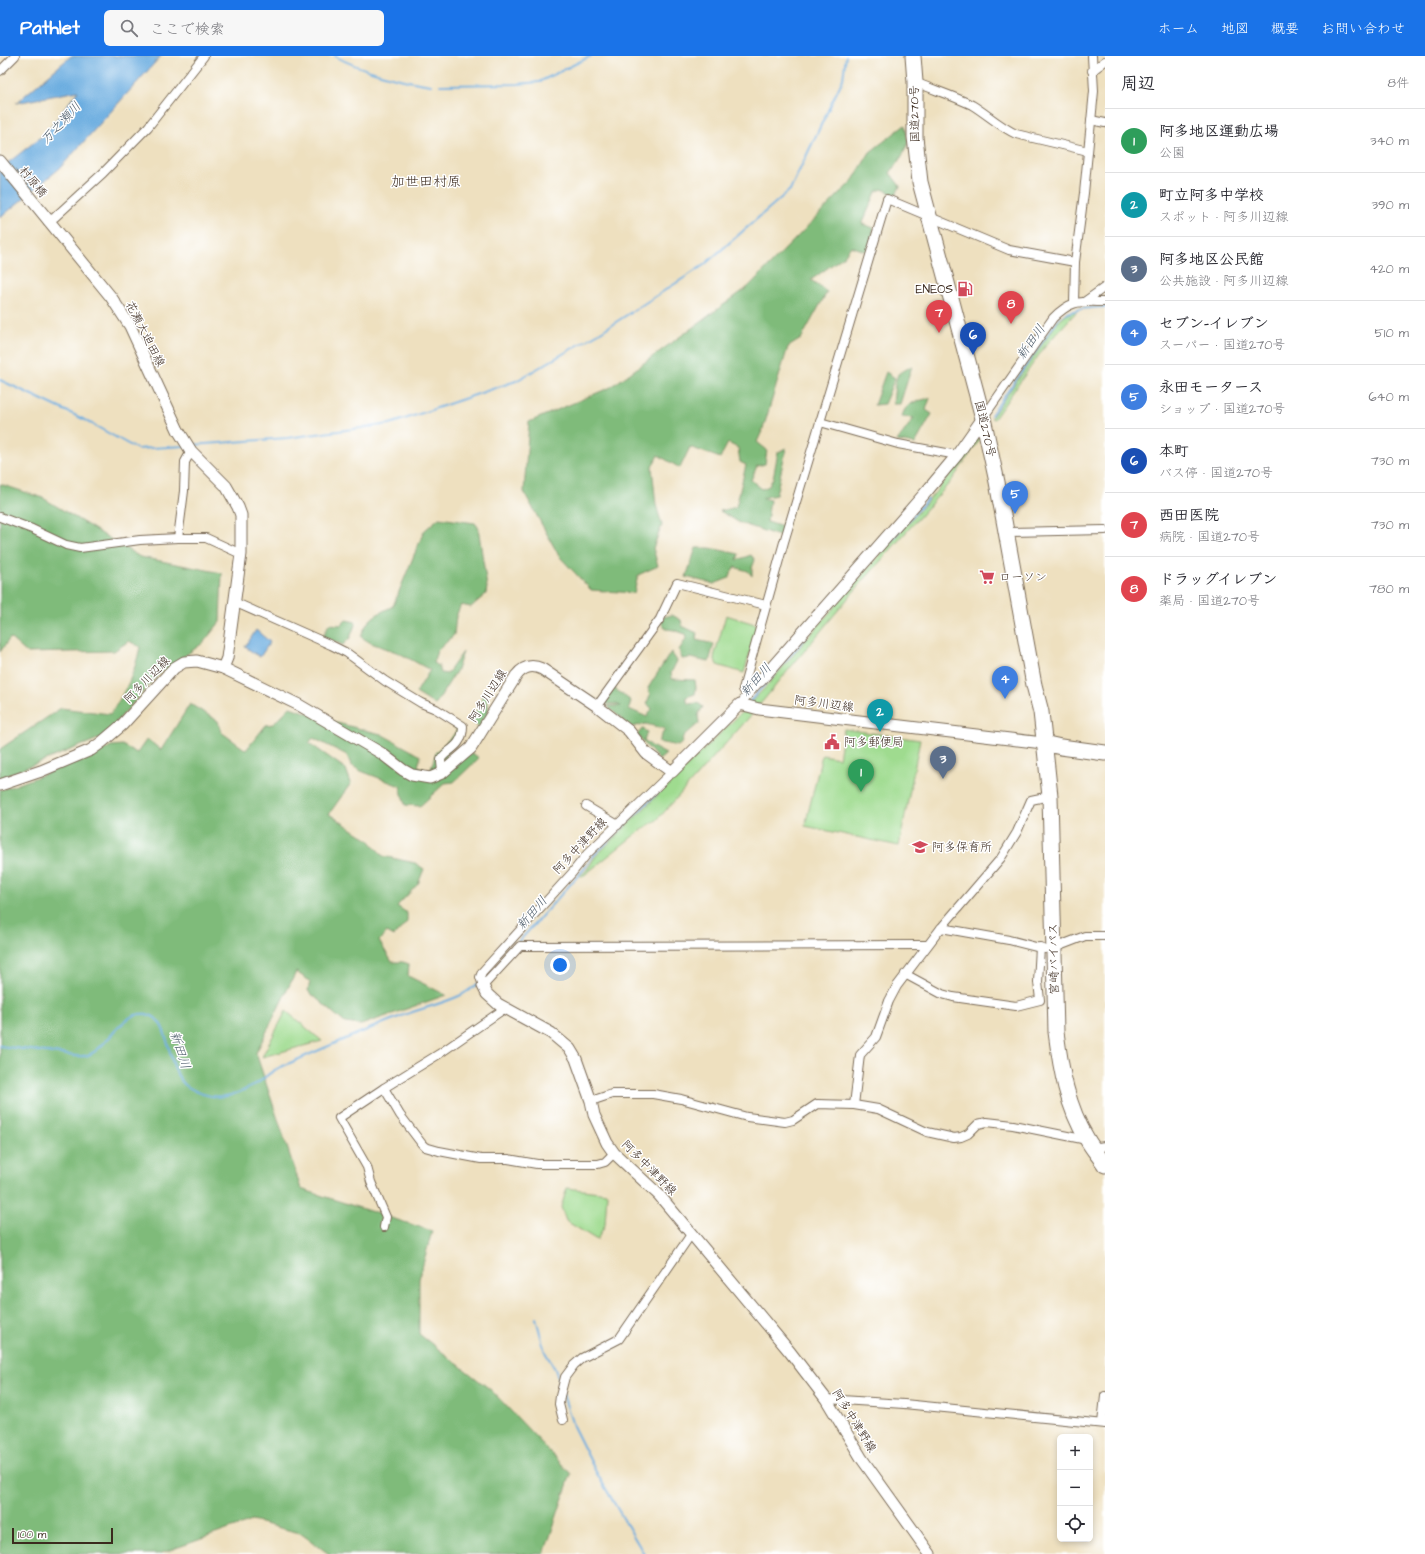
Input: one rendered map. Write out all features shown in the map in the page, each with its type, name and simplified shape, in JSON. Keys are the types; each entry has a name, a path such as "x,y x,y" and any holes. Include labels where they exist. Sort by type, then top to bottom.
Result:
{"highway":[{"name":"国道270号","path":"913,56 915,82 914,119 917,168 983,418 1006,532 1034,685 1041,712 1044,743"},
{"path":"1044,743 1060,747 1105,753"},
{"name":"宮崎バイパス","path":"1044,743 1050,796 1049,949 1060,1061 1067,1094 1076,1118 1095,1145 1105,1165"}],"street":[{"path":"0,71 15,56"},
{"path":"47,220 55,217 103,173 148,127 204,56"},
{"path":"1074,303 1075,262 1094,91 1092,56"},
{"path":"1092,71 1105,62"},
{"path":"915,82 956,97 973,106 1007,130 1016,134 1088,151"},
{"path":"1091,120 1105,123"},
{"name":"村原橋","path":"0,161 47,220"},
{"path":"744,703 743,689 766,606 887,199 929,215 1009,250 1075,262"},
{"name":"花瀬大迫田線","path":"47,220 111,297 121,312 130,326 178,430 191,451 226,486 238,507 241,516 241,554 227,658 223,668"},
{"path":"1084,302 1105,287"},
{"path":"672,772 744,703 760,681 821,610 904,518 957,455 1053,318 1062,310 1074,303 1105,302"},
{"path":"820,422 898,444 957,455"},
{"path":"178,538 186,462 191,451"},
{"path":"0,517 32,529 66,545 80,548 133,541 206,538 241,554"},
{"path":"1006,532 1105,530"},
{"path":"597,706 660,619 678,583 766,606"},
{"path":"234,602 331,644 385,681 421,703 436,709 463,726 463,733 460,741 441,759 442,773"},
{"name":"阿多川辺線","path":"0,785 41,771 91,750 122,725 174,668 184,662 197,661 223,668 306,709 381,753 412,776 430,778 442,773 471,748 516,676 527,667 533,666 542,669 597,706 629,731 646,753 672,772"},
{"name":"阿多川辺線","path":"744,703 1044,743"},
{"name":"阿多中津野線","path":"672,772 587,854 572,874 482,972 482,983 487,994 504,1009 551,1033 564,1043 576,1060 591,1101 594,1115 607,1143 614,1153 659,1195 790,1352 826,1399 862,1459 930,1554"},
{"path":"854,1105 860,1055 876,1037 889,1001 905,974 927,945 1010,845 1031,800 1050,796"},
{"path":"586,806 618,825"},
{"path":"941,928 1010,940 1049,949 1085,936 1105,936"},
{"path":"482,983 520,946 927,945"},
{"path":"905,974 942,994 1016,1006 1040,1000 1038,982 1049,949"},
{"path":"384,1227 386,1217 371,1182 367,1166 339,1118 439,1054 504,1009"},
{"path":"384,1088 400,1115 422,1144 439,1151 481,1159 508,1159 537,1164 598,1164 605,1162 614,1153"},
{"path":"591,1101 612,1094 654,1094 681,1099 747,1117 785,1122 793,1120 817,1104 854,1105 878,1109 926,1132 954,1138 968,1134 978,1124 987,1122 1013,1125 1095,1145"},
{"path":"563,1420 560,1396 561,1387 567,1374 587,1355 619,1339 692,1233"},
{"path":"826,1399 904,1404 1104,1424 1105,1396"}],"green space":[{"path":"905,125 908,143 902,156 890,173 900,186 896,195 882,189 876,192 862,224 874,228 868,252 851,246 844,256 811,280 827,292 801,339 788,347 763,429 757,442 767,450 765,464 757,466 751,480 762,489 769,486 773,478 778,452 786,449 776,495 762,498 770,500 767,522 780,526 785,523 790,504 793,504 782,537 740,523 720,511 736,507 746,465 740,462 738,448 728,443 720,458 690,447 680,468 658,455 652,467 656,505 662,525 653,548 658,566 638,575 634,593 591,590 559,556 524,492 529,422 611,387 748,287 853,180 870,152"},
{"path":"1078,310 1046,345 994,419 991,418 1058,322 1066,315"},
{"path":"912,366 900,404 893,404 895,383 898,374"},
{"path":"886,372 895,378 884,404 874,405"},
{"path":"930,398 926,410 932,414 915,444 897,441 914,418 902,417 906,408 913,403"},
{"path":"979,436 980,439 952,480 849,597 762,702 757,705 750,703 765,688 834,607 936,492"},
{"path":"0,484 43,498 140,557 222,573 220,622 203,643 159,674 103,737 0,778 0,749 61,708 110,714 121,698 129,682 140,647 129,641 114,651 27,653 10,638 0,652"},
{"path":"439,518 475,523 478,527 487,587 486,594 471,607 461,605 456,616 454,635 437,651 433,663 439,666 441,673 447,674 463,652 457,670 435,705 416,693 430,670 399,653 371,643 361,637 366,625 372,618 393,606 424,531"},
{"path":"696,548 710,548 739,554 737,560 751,555 755,560 752,568 752,576 748,571 734,567 729,578 714,584 686,577"},
{"path":"672,615 681,620 682,626 697,633 696,640 714,644 709,662 690,658 682,659 679,650 686,639 685,634 666,629 661,622 664,617"},
{"path":"726,615 758,625 744,673 717,665 714,657"},
{"path":"346,620 356,622 350,638 343,645 323,637 329,624 341,625"},
{"path":"671,652 677,661 671,673 672,679 695,680 695,694 686,697 688,704 698,703 703,707 698,715 699,723 682,738 683,742 678,746 658,742 665,729 646,724 631,727 607,706 621,706 615,704 602,704 614,688 631,701 629,709 647,717 652,709 647,703 650,695 648,688"},
{"path":"486,692 489,711 479,728 472,720 482,699 482,694"},
{"path":"190,704 218,721 221,732 246,750 266,725 273,724 290,707 341,724 381,734 421,756 418,766 430,772 436,752 455,733 457,729 449,724 451,722 461,728 460,732 438,772 472,753 479,758 454,782 445,783 420,806 405,805 400,786 361,771 351,765 347,755 313,738 309,743 346,769 351,783 329,814 369,840 383,856 415,863 424,869 418,884 397,906 407,913 407,922 394,936 387,932 379,941 392,962 403,962 409,964 408,976 446,995 361,1025 345,1023 308,991 310,981 296,972 256,1053 301,1189 432,1231 419,1279 419,1334 491,1390 571,1474 544,1554 329,1554 300,1533 252,1521 159,1554 0,1554 0,790 97,754 111,746 122,745 137,753 147,739 161,750"},
{"path":"743,711 754,712 657,820 642,829 582,877 580,876 586,871 595,857"},
{"path":"643,728 647,732 644,740 666,754 659,760 637,735"},
{"path":"844,729 920,740 899,846 805,826 822,755 839,758"},
{"path":"286,1011 322,1041 262,1057"},
{"path":"567,1188 607,1193 605,1225 597,1240 566,1221 561,1207"}],"water":[{"name":"万之瀬川","path":"71,56 161,56 60,168 0,218 0,169 46,133 78,91 16,103"},
{"path":"256,630 270,642 260,657 245,647"}],"waterway":[{"path":"335,56 356,66 382,74 431,85"},
{"path":"440,85 518,84 539,82 591,56"},
{"path":"192,445 287,438 390,424 516,381 599,333 704,265 790,190 843,79 846,56"},
{"name":"新田川","path":"991,415 1059,318 1075,310 1105,307"},
{"path":"0,380 83,419 137,449 184,446"},
{"name":"新田川","path":"882,550 927,499"},
{"name":"新田川","path":"749,702 806,637"},
{"name":"新田川","path":"513,948 584,869 593,856 675,775"},
{"name":"新田川","path":"0,1046 85,1056 95,1051 102,1045 129,1018 146,1014 155,1018 161,1025 175,1070 180,1080 188,1087 198,1092 209,1096 220,1097 235,1094 249,1088 278,1068 342,1040 389,1021 452,999 479,983"},
{"path":"536,1318 545,1352 555,1369 560,1384"},
{"path":"563,1394 573,1426 596,1472 644,1554"}],"place":[{"name":"ENEOS","path":"965,289"},
{"name":"ドラッグイレブン","path":"1011,324"},
{"name":"西田医院","path":"939,333"},
{"name":"本町","path":"973,355"},
{"name":"永田モータース","path":"1015,514"},
{"name":"ローソン","path":"987,577"},
{"name":"セブン-イレブン","path":"1005,699"},
{"name":"町立阿多中学校","path":"880,732"},
{"name":"阿多郵便局","path":"832,742"},
{"name":"阿多地区公民館","path":"943,779"},
{"name":"阿多地区運動広場","path":"861,792"},
{"name":"阿多保育所","path":"920,847"}],"district":[{"name":"加世田村原","path":"426,182"}]}
